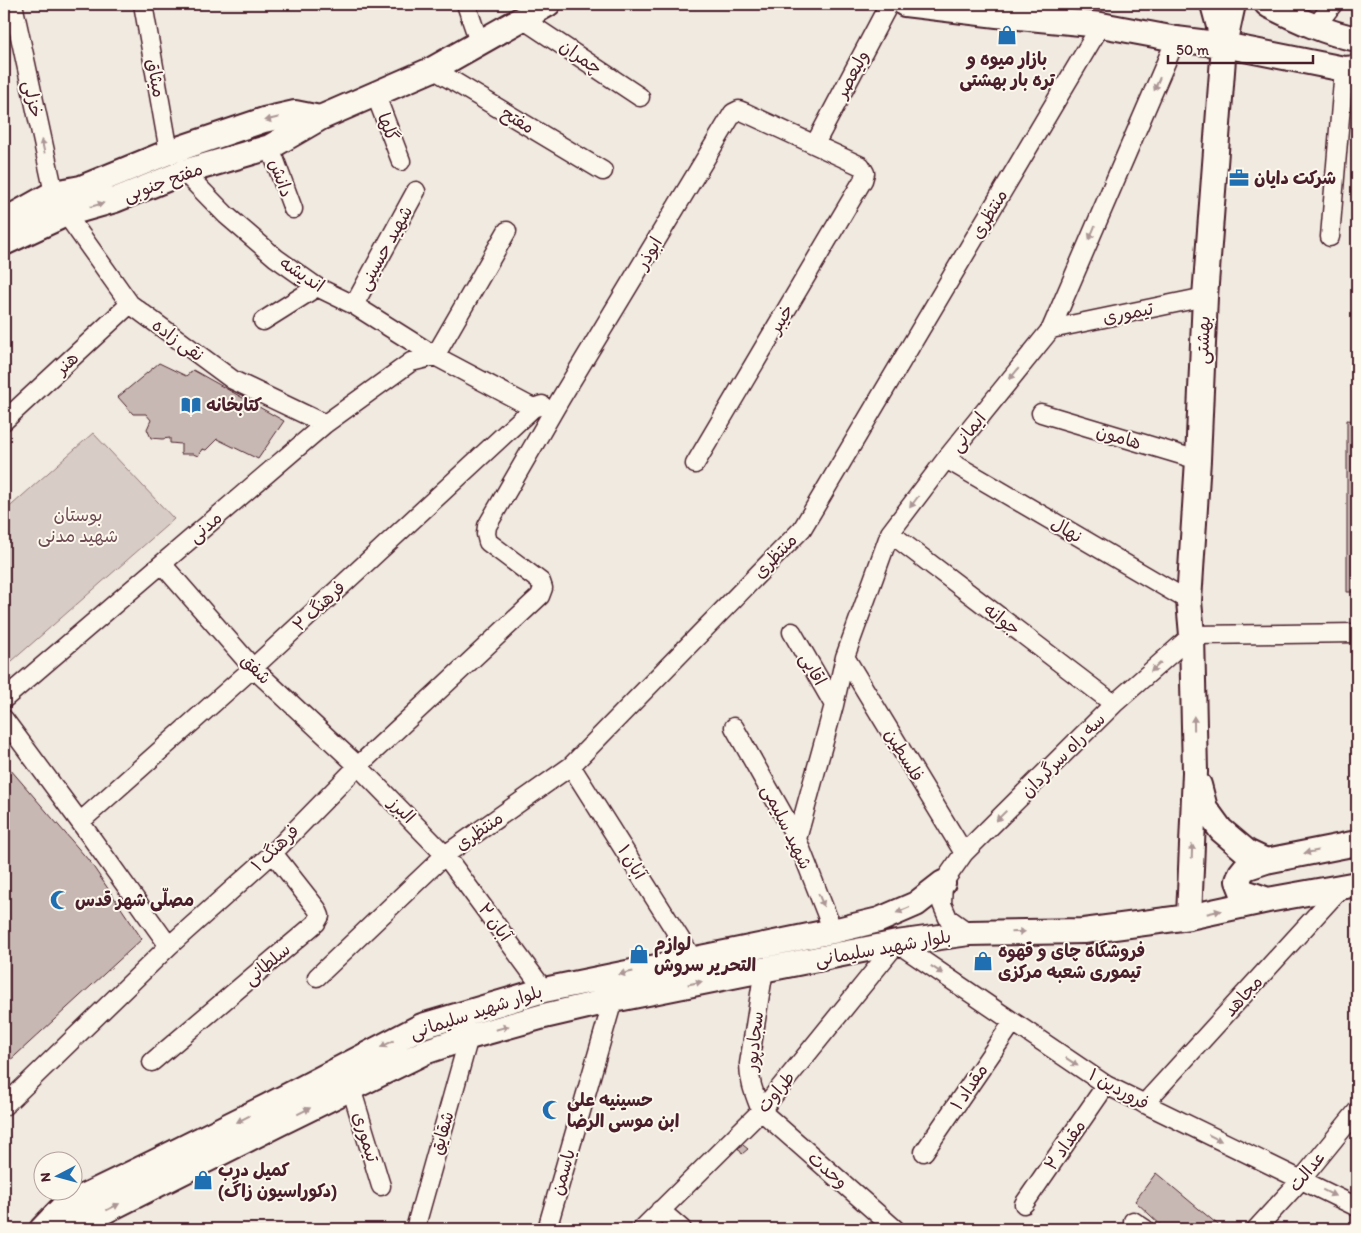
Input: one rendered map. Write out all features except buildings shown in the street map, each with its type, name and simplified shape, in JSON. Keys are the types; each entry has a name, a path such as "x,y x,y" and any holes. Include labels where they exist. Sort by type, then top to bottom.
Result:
{"main road":[{"name":"مفتح جنوبی","path":"4,243 66,214 115,200 184,172 270,147 320,118 433,69 548,4"},
{"path":"905,4 1101,25 1176,39 1224,45 1351,69"},
{"path":"1213,4 1224,45"},
{"path":"1224,45 1233,4"},
{"path":"1267,4 1315,27 1357,39"},
{"name":"بهشتی","path":"1192,635 1189,601 1198,460 1205,297 1224,45"},
{"name":"مفتح جنوبی","path":"4,221 54,193 81,188 169,152 264,120 294,113 320,118"},
{"path":"54,193 66,214"},
{"path":"1189,917 1195,772 1192,635"},
{"path":"1195,772 1206,808 1221,830 1246,852 1266,861"},
{"path":"1268,900 1242,891 1238,881 1245,868 1266,861 1357,843"},
{"name":"بلوار شهید سلیمانی","path":"42,1229 64,1206 268,1106 422,1026 544,990 879,920 916,904 944,883"},
{"path":"969,933 1084,931 1189,917 1268,900 1350,886"},
{"name":"بلوار شهید سلیمانی","path":"69,1229 427,1051 469,1037 544,1016 613,1000 897,943 969,933"}],"street":[{"name":"خزلی","path":"13,4 54,193"},
{"name":"میثاق","path":"143,4 169,152"},
{"path":"466,4 479,42"},
{"name":"ولیعصر","path":"815,144 889,4"},
{"path":"1315,27 1333,4"},
{"name":"چمران","path":"521,18 640,97"},
{"name":"منتظری","path":"317,977 445,855 571,766 802,529 1101,25"},
{"name":"ایمانی","path":"797,839 834,705 845,657 890,533 946,459 1051,329 1176,39"},
{"name":"مفتح","path":"433,69 603,171"},
{"path":"1330,236 1351,69"},
{"name":"گلها","path":"375,93 401,161"},
{"name":"ابوذر","path":"543,588 541,582 488,542 486,534 488,526 561,398 733,113 739,110 815,144"},
{"name":"خیبر","path":"695,464 864,180 865,173 861,166 815,144"},
{"name":"دانش","path":"270,147 293,209"},
{"name":"اندیشه","path":"184,172 233,221 276,258 317,287 354,306 435,356 533,408"},
{"name":"شهید حسینی","path":"354,306 416,191"},
{"name":"نقی زاده","path":"66,214 130,304 233,380 325,424"},
{"path":"435,356 507,231"},
{"path":"264,321 317,287"},
{"name":"تیموری","path":"1051,329 1205,297"},
{"name":"هنر","path":"4,421 130,304"},
{"name":"مدنی","path":"4,699 325,424 411,362 435,356"},
{"name":"فرهنگ ۲","path":"80,822 252,668 533,408 561,398"},
{"name":"هامون","path":"1041,413 1198,460"},
{"name":"نهال","path":"946,459 1189,601"},
{"name":"جوانه","path":"890,533 1114,704"},
{"name":"شفق","path":"162,564 252,668 358,766"},
{"name":"فرهنگ ۱","path":"4,1106 169,946 273,853 358,766 540,596 543,588"},
{"name":"اقایی","path":"792,632 834,705"},
{"path":"1192,635 1357,633"},
{"name":"سه راه سرگردان","path":"944,883 964,853 1114,704 1192,635"},
{"name":"فلسطین","path":"845,657 964,853"},
{"path":"4,719 169,946"},
{"name":"شهید سلیمی","path":"734,727 797,839 833,931"},
{"name":"البرز","path":"358,766 445,855"},
{"name":"آبان ۱","path":"571,766 693,959"},
{"name":"سلطانی","path":"152,1062 316,923 320,916 317,909 273,853"},
{"name":"آبان ۲","path":"445,855 544,990"},
{"path":"944,883 942,904 948,918 969,933"},
{"name":"مجاهد","path":"1144,1104 1350,886"},
{"name":"فروردین ۱","path":"897,943 1106,1085 1357,1207"},
{"name":"طراوت","path":"642,1229 761,1111 897,943"},
{"name":"سجادپور","path":"761,1111 752,1088 749,1064 764,969"},
{"name":"یاسمن","path":"547,1229 613,1000"},
{"name":"مقداد ۱","path":"924,1152 1013,1022"},
{"name":"شقایق","path":"415,1229 469,1037"},
{"name":"مقداد ۲","path":"1024,1204 1106,1085"},
{"name":"تیموری","path":"351,1088 382,1186"},
{"name":"وحدت","path":"761,1111 895,1229"},
{"name":"عدالت","path":"1256,1229 1301,1180 1357,1111"},
{"path":"660,1210 682,1229"}],"green space":[{"name":"بوستان شهید مدنی","path":"93,433 174,519 4,668 4,512"}],"place":[{"name":"بازار میوه و تره بار بهشتی","path":"1007,35"},
{"name":"شرکت دایان","path":"1239,178"},
{"name":"کتابخانه","path":"191,405"},
{"name":"مصلّی شهر قدس","path":"60,900"},
{"name":"لوازم التحریر سروش","path":"639,954"},
{"name":"فروشگاه چای و قهوه تیموری شعبه مرکزی","path":"983,961"},
{"name":"حسینیه علی ابن موسی الرضا","path":"552,1110"},
{"name":"کمیل درب (دکوراسیون زاگ)","path":"203,1180"}]}
